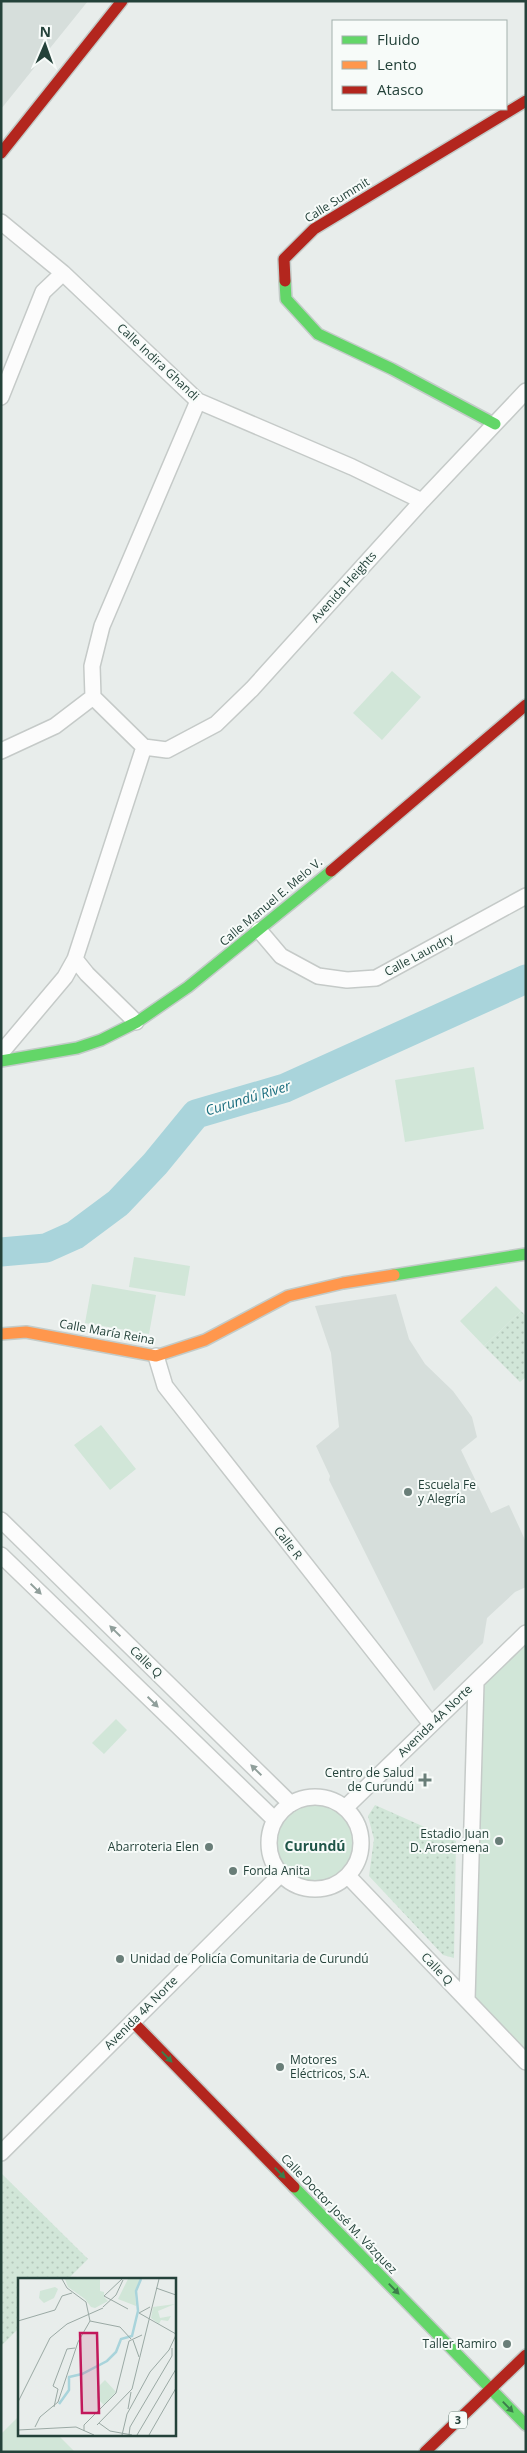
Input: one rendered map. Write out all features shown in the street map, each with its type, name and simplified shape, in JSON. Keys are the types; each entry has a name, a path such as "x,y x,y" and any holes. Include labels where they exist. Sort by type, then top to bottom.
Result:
{"street":[{"path":"1,153 122,1"},
{"name":"Calle Summit","path":"495,424 392,369 318,334 286,299 284,259 314,229 526,101"},
{"name":"Calle Indira Ghandi","path":"1,222 62,273 198,401 352,467 422,501"},
{"path":"1,396 43,292 62,273"},
{"name":"Avenida Heights","path":"144,747 167,750 216,724 252,689 422,501 526,391"},
{"path":"1,1053 65,977 75,959 144,747 93,697 92,666 102,626 198,401"},
{"path":"1,751 55,726 93,697"},
{"name":"Calle Manuel E. Melo V.","path":"1,1061 45,1055 101,1040 136,1022 182,991 259,930 526,705"},
{"name":"Calle Laundry","path":"259,930 281,956 318,976 347,980 376,978 526,896"},
{"path":"75,959 87,974 136,1022"},
{"name":"Calle María Reina","path":"1,1334 26,1332 156,1356 205,1340 288,1296 343,1283 526,1254"},
{"name":"Calle R","path":"156,1356 165,1386 431,1724"},
{"name":"Calle Q","path":"1,1520 291,1804"},
{"name":"Calle Q","path":"1,1555 275,1820"},
{"name":"Avenida 4A Norte","path":"345,1808 526,1633"},
{"path":"467,2000 476,1682"},
{"path":"316,1797 333,1800 345,1808 359,1826 362,1844 358,1863 340,1883 314,1890 290,1882 281,1874 273,1862 269,1850 269,1839 275,1820 291,1804 302,1799 316,1797"},
{"name":"Avenida 4A Norte","path":"1,2153 281,1874"},
{"name":"Calle Q","path":"348,1876 526,2062"},
{"name":"Calle Doctor José M. Vázquez","path":"133,2022 526,2425"},
{"name":"3","path":"425,2452 526,2355"}],"shaded area":[{"path":"1,1 88,1 1,109"},
{"name":"Escuela Fe y Alegría","path":"396,1294 409,1339 425,1364 453,1391 472,1417 477,1437 461,1450 491,1513 509,1505 526,1542 526,1587 515,1592 487,1618 483,1643 434,1691 329,1480 330,1476 316,1446 339,1427 331,1353 315,1306"}],"green space":[{"path":"392,671 421,697 382,740 353,713"},
{"path":"474,1067 484,1129 405,1142 395,1080"},
{"path":"134,1257 190,1266 185,1296 129,1287"},
{"path":"92,1284 156,1295 149,1334 85,1323"},
{"path":"496,1286 521,1311 484,1346 460,1321"},
{"path":"521,1311 526,1316 526,1377 520,1382 484,1346"},
{"path":"101,1425 136,1469 110,1490 74,1445"},
{"name":"Estadio Juan D. Arosemena","path":"526,1633 526,2062 467,2000 476,1682"},
{"path":"116,1719 127,1730 104,1754 92,1743"},
{"path":"315,1797 333,1800 348,1810 358,1825 361,1843 358,1861 348,1876 333,1886 315,1889 297,1886 282,1876 272,1861 269,1843 272,1825 282,1810 297,1800"},
{"path":"375,1805 456,1841 454,1958 443,1955 369,1876 374,1839 368,1816"},
{"path":"2,2174 88,2259 69,2278 18,2278 18,2329 1,2346"},
{"path":"18,2417 18,2436 59,2436 75,2452 2,2452 1,2434"}],"waterway":[{"name":"Curundú River","path":"1,1252 46,1248 75,1235 118,1203 155,1164 196,1114 285,1088 526,979"}],"traffic: fast":[{"path":"285,281 286,299 318,334 392,369 495,424"},
{"path":"1,1061 77,1048 101,1040 137,1022 188,987 331,871"},
{"path":"394,1275 526,1254"},
{"path":"294,2187 526,2425"}],"traffic: slow":[{"path":"1,1334 26,1332 156,1356 205,1340 288,1296 343,1283 394,1275"}],"traffic: jam":[{"path":"1,153 122,1"},
{"path":"285,281 284,259 314,229 526,101"},
{"path":"331,871 526,705"},
{"path":"133,2022 294,2187"},
{"path":"425,2452 526,2355"}],"place":[{"name":"Escuela Fe y Alegría","path":"408,1492"},
{"name":"Centro de Salud de Curundú","path":"425,1780"},
{"name":"Estadio Juan D. Arosemena","path":"499,1841"},
{"name":"Abarroteria Elen","path":"209,1847"},
{"name":"Fonda Anita","path":"233,1871"},
{"name":"Unidad de Policía Comunitaria de Curundú","path":"120,1959"},
{"name":"Motores Eléctricos, S.A.","path":"280,2067"},
{"name":"Taller Ramiro","path":"507,2344"}],"district":[{"name":"Curundú","path":"315,1846"}]}
